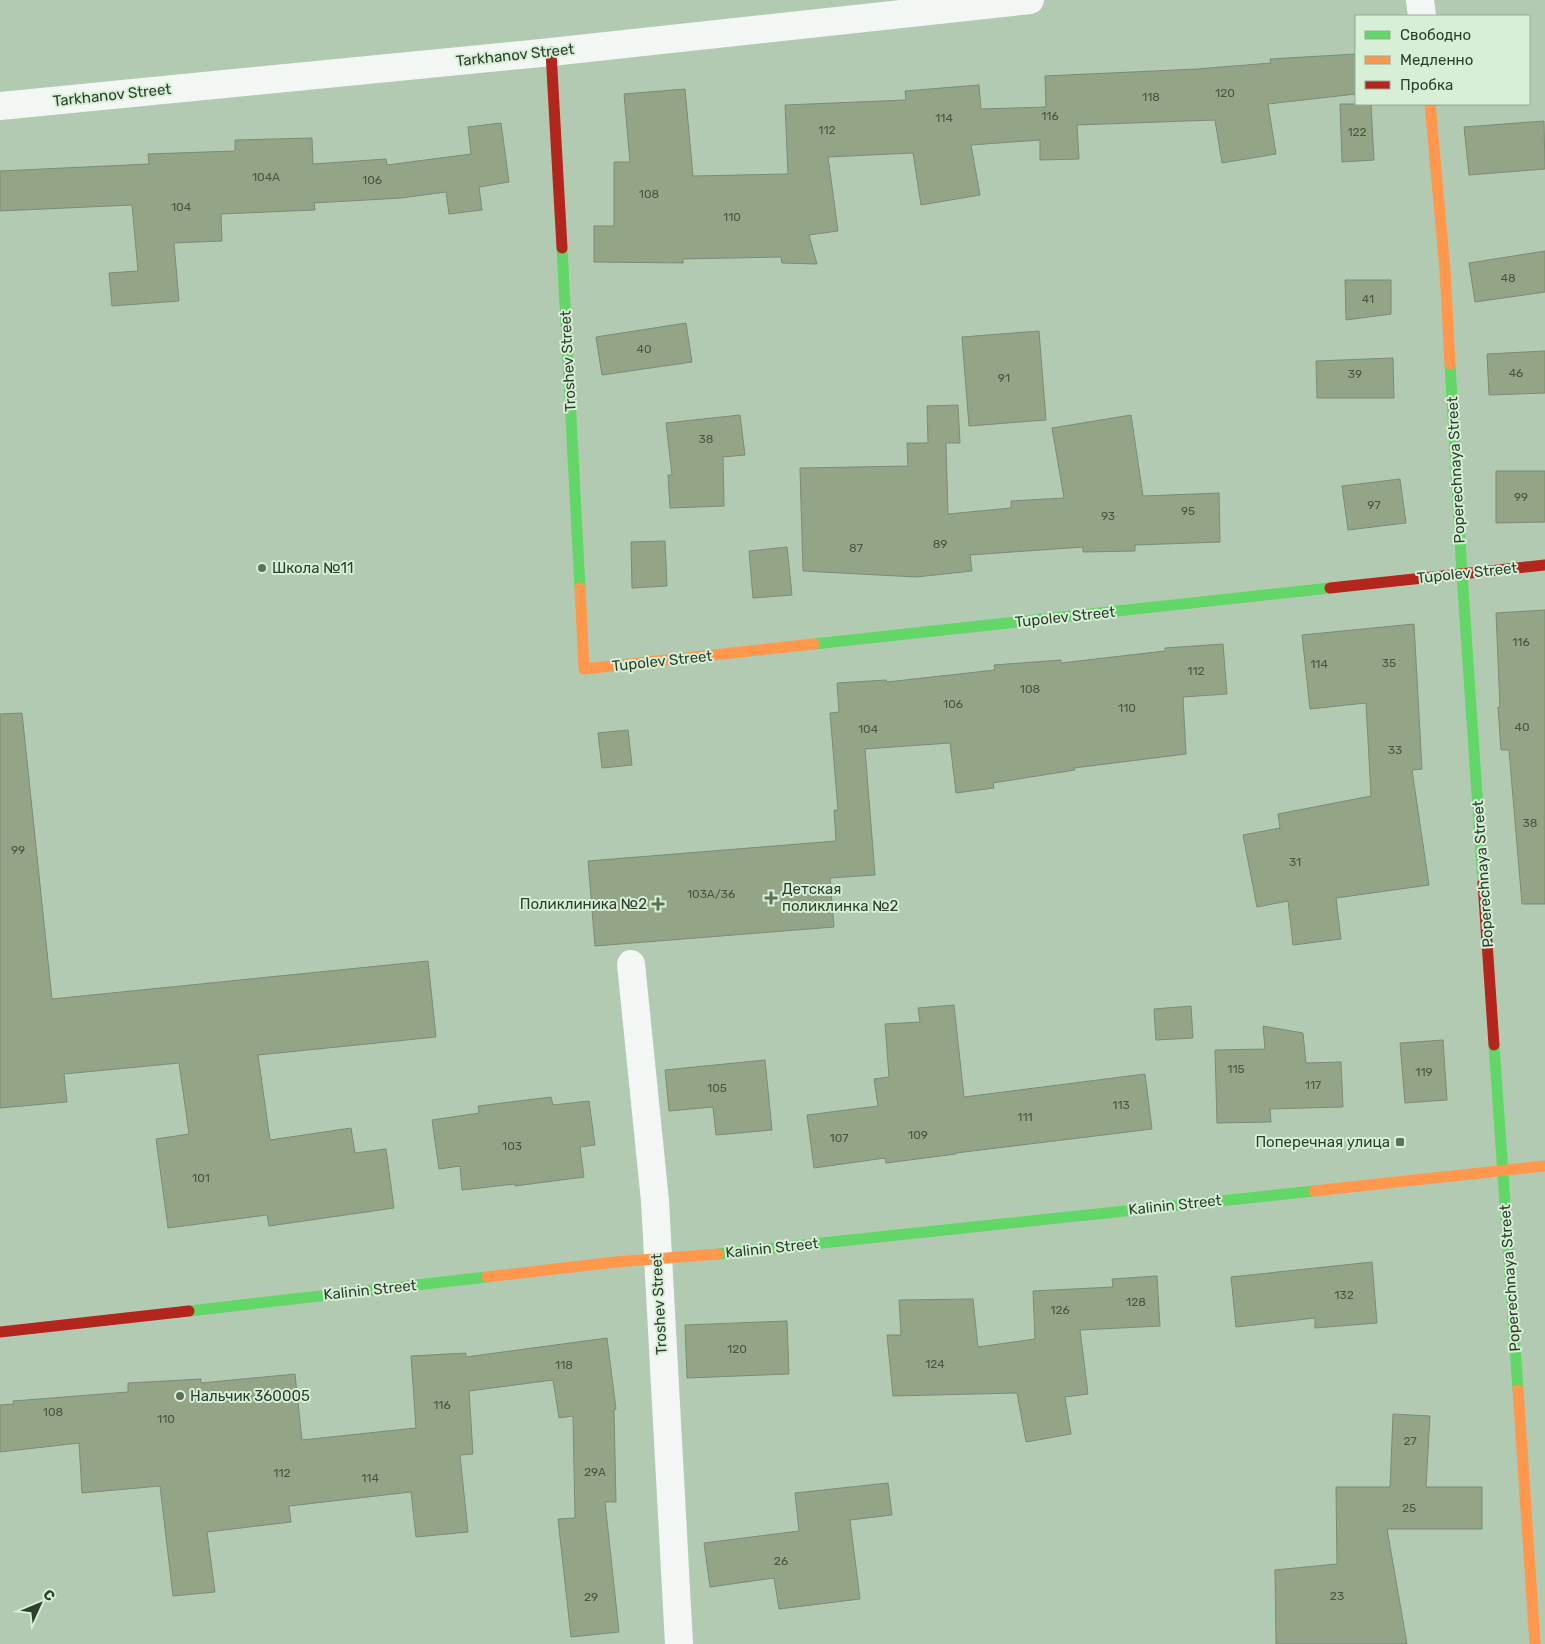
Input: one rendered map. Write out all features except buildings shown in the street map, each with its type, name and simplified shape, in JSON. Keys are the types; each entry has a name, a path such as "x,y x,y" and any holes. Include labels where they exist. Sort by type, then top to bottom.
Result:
{"street":[{"name":"Tarkhanov Street","path":"0,106 551,52 1030,0"},
{"path":"1420,0 1422,15"},
{"name":"Troshev Street","path":"551,52 584,669"},
{"name":"Poperechnaya Street","path":"1430,105 1445,270 1462,574 1535,1644"},
{"name":"Tupolev Street","path":"584,669 1545,565"},
{"name":"Troshev Street","path":"631,964 654,1202 679,1644"},
{"name":"Kalinin Street","path":"0,1332 657,1258 708,1255 1503,1172 1545,1166"}],"traffic: fast":[{"path":"562,248 580,588"},
{"path":"1450,364 1483,883"},
{"path":"814,644 1330,588"},
{"path":"1494,1045 1518,1390"},
{"path":"718,1254 1314,1191"},
{"path":"189,1311 487,1277"}],"traffic: slow":[{"path":"1430,105 1445,270 1450,364"},
{"path":"580,588 584,669 814,644"},
{"path":"1314,1191 1545,1166"},
{"path":"487,1277 616,1262 718,1254"},
{"path":"1518,1390 1535,1644"}],"traffic: jam":[{"path":"551,52 562,248"},
{"path":"1330,588 1545,565"},
{"path":"1483,883 1494,1045"},
{"path":"0,1332 189,1311"}],"place":[{"name":"Школа №11","path":"262,568"},
{"name":"Детская поликлинка №2","path":"771,898"},
{"name":"Поликлиника №2","path":"658,904"},
{"name":"Поперечная улица","path":"1400,1142"},
{"name":"Нальчик 360005","path":"180,1396"}]}
